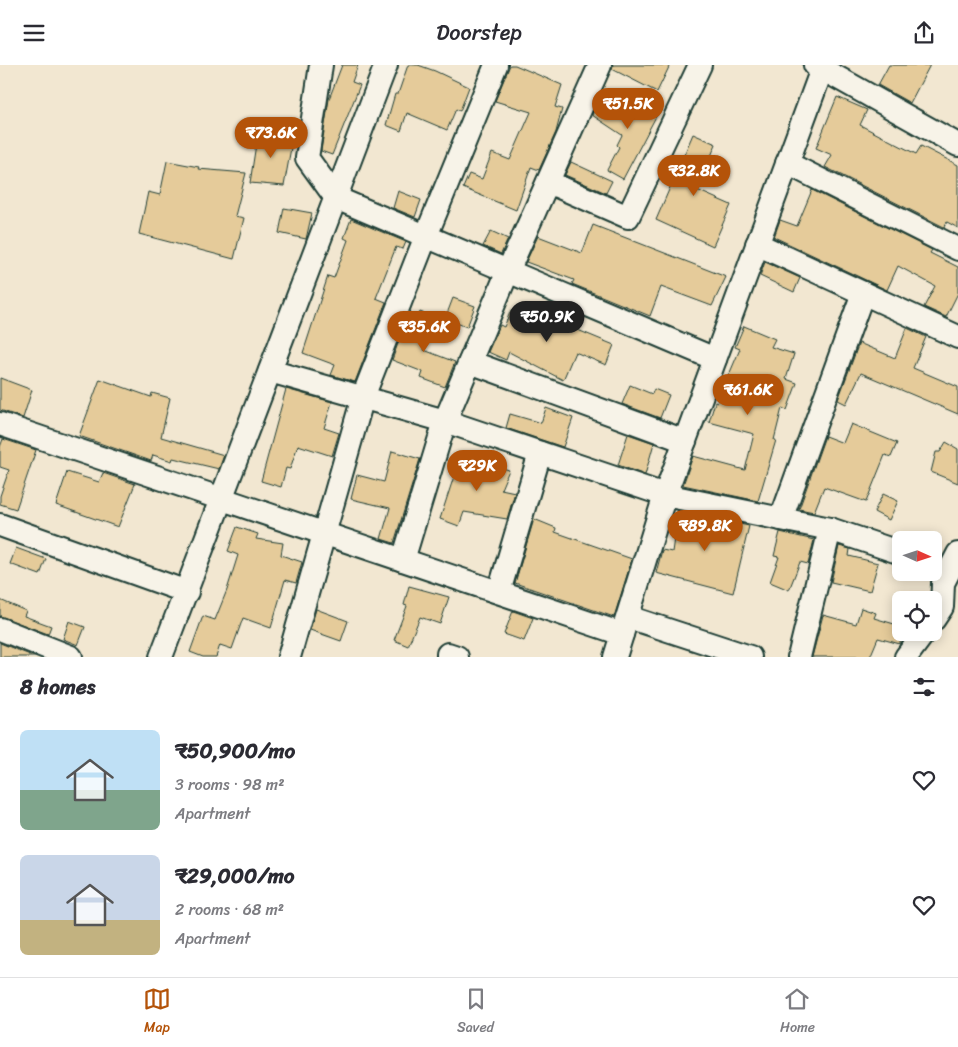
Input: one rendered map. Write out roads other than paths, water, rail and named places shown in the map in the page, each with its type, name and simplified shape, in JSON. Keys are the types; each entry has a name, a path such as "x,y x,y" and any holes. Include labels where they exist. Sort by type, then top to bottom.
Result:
{"street":[{"path":"321,65 307,159 336,197 715,359"},
{"path":"161,657 386,65"},
{"path":"289,657 363,397 496,65"},
{"path":"403,559 446,421 508,271 600,65"},
{"path":"548,182 628,217 700,65"},
{"path":"615,657 665,495 787,163 818,67 958,145"},
{"path":"787,163 958,249"},
{"path":"757,244 958,337"},
{"path":"781,519 863,293"},
{"path":"470,362 685,441"},
{"path":"270,371 446,421 665,495 830,529 892,550"},
{"path":"0,424 499,592 750,657"},
{"path":"499,592 540,453"},
{"path":"0,525 186,592"},
{"path":"799,657 830,529"},
{"path":"942,607 943,583 947,562"},
{"path":"0,629 59,655"},
{"path":"906,657 918,641"},
{"path":"448,657 448,654 457,657"}]}
